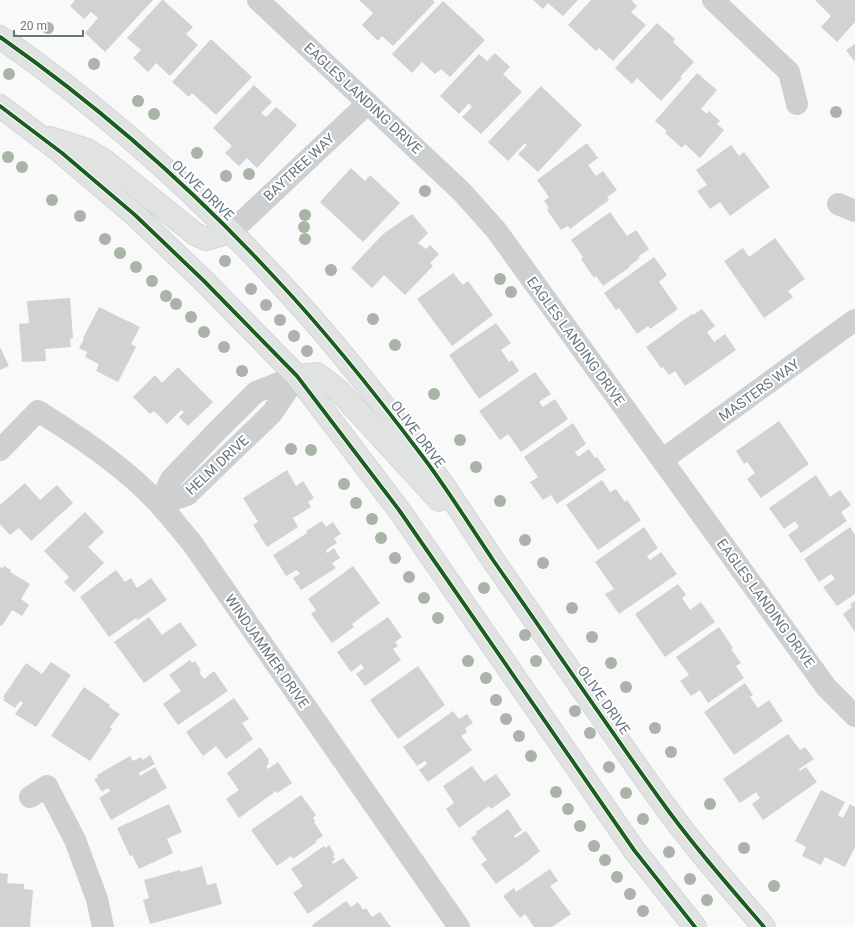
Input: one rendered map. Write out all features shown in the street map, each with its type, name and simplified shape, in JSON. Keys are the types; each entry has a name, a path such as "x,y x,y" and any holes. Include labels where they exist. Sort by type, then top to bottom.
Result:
{"main road":[{"name":"OLIVE DRIVE","path":"0,37 88,104 162,166 231,232 306,312 367,384 425,460 660,800 720,876 764,927"},
{"path":"0,106 62,153 135,215 204,281 297,376 399,510 634,850 695,927"},
{"path":"38,135 87,150 105,161 195,234 206,239 231,232"},
{"path":"297,376 317,374 339,391 494,560"}],"street":[{"name":"EAGLES LANDING DRIVE","path":"258,0 462,192 496,230 826,687 855,716"},
{"path":"713,0 789,72 797,104"},
{"name":"BAYTREE WAY","path":"231,232 368,103"},
{"name":"MASTERS WAY","path":"662,460 855,320"},
{"name":"HELM DRIVE","path":"160,504 171,479 256,392 297,376"},
{"name":"WINDJAMMER DRIVE","path":"0,450 38,411 80,438 124,472 160,504 192,543 459,927"},
{"path":"30,797 47,786 75,840 97,899 103,927"}],"building":[{"path":"75,0 153,0 105,52 85,33 98,18 91,12 84,19 70,6"},
{"path":"162,0 193,27 186,34 198,45 170,76 156,63 148,72 133,58 141,50 127,38"},
{"path":"359,0 432,0 435,2 393,46 382,36 378,41 362,25 373,13"},
{"path":"533,0 578,0 563,16 548,3 543,9"},
{"path":"591,0 631,0 637,6 631,12 646,25 613,61 599,48 596,51 568,25"},
{"path":"815,0 855,0 855,22 837,42 821,27 831,16"},
{"path":"443,1 485,40 450,77 441,69 435,74 422,62 412,73 392,54"},
{"path":"657,23 675,39 673,42 694,62 661,101 637,78 632,84 615,68"},
{"path":"211,39 252,77 216,115 192,93 189,97 172,82"},
{"path":"855,44 855,60 854,61 846,50"},
{"path":"495,53 510,67 503,74 522,92 481,134 462,117 472,107 469,103 459,114 440,96 479,54 487,61"},
{"path":"697,73 717,90 701,109 707,114 709,111 720,121 717,124 724,130 700,158 685,144 682,148 665,133 667,131 655,121"},
{"path":"254,85 272,102 261,113 266,117 276,107 297,125 257,168 247,158 239,166 225,153 232,146 213,128"},
{"path":"541,86 582,125 538,172 518,154 527,145 525,143 508,161 488,142"},
{"path":"587,143 598,158 588,165 596,176 603,171 617,190 607,197 609,200 570,229 568,226 561,230 547,210 549,208 544,201 549,197 537,180"},
{"path":"731,145 739,156 744,152 770,187 730,216 720,202 710,209 697,191 707,185 696,170"},
{"path":"351,168 365,181 370,175 400,203 363,242 320,202"},
{"path":"610,212 627,236 636,230 649,249 638,257 640,258 629,266 630,267 603,286 596,276 594,278 581,259 583,257 571,240"},
{"path":"412,214 428,233 418,243 426,249 430,245 439,254 430,263 433,266 405,295 384,275 372,288 351,268 383,234"},
{"path":"775,238 805,279 788,291 793,297 764,318 724,261 743,248 749,257"},
{"path":"654,257 667,275 659,282 678,309 650,329 648,326 637,334 619,308 616,310 604,293"},
{"path":"453,273 463,285 468,281 493,315 452,346 417,299"},
{"path":"70,298 73,338 70,339 71,347 45,349 46,361 22,362 19,324 29,323 27,301"},
{"path":"99,307 140,327 131,344 136,347 118,382 96,371 99,364 85,357 87,352 79,348"},
{"path":"702,309 715,326 707,332 714,342 725,334 736,350 685,386 675,371 669,375 663,367 661,368 646,347 692,314 693,315"},
{"path":"496,323 511,343 501,350 509,362 512,360 519,371 479,399 449,355"},
{"path":"0,347 9,366 0,370"},
{"path":"178,367 213,402 188,426 179,417 184,412 181,410 167,424 154,411 150,414 133,397 155,375 162,383"},
{"path":"535,372 551,394 539,402 543,407 555,399 568,419 521,452 508,434 500,440 479,411"},
{"path":"779,421 809,464 761,498 747,479 755,473 747,462 744,464 736,451"},
{"path":"573,423 586,444 575,452 578,457 589,449 606,470 557,504 551,495 543,500 530,482 538,477 524,457"},
{"path":"287,470 296,486 303,481 314,498 308,502 311,507 293,518 298,527 267,547 253,525 258,522 243,498"},
{"path":"816,475 830,497 840,490 851,505 841,512 847,521 801,553 788,535 799,527 795,521 784,529 769,508"},
{"path":"602,480 610,492 616,489 625,502 627,500 641,520 598,550 566,505"},
{"path":"25,483 40,500 57,485 73,503 31,541 19,528 10,535 0,524 0,505"},
{"path":"85,512 104,532 88,547 104,563 74,592 64,582 69,577 44,551"},
{"path":"322,521 326,527 333,522 341,534 334,538 337,543 326,550 327,553 334,548 340,558 332,563 336,568 301,590 293,578 300,574 297,570 286,576 273,555 307,533 306,531"},
{"path":"644,527 658,548 647,556 650,560 661,552 677,574 619,614 605,594 614,589 595,562"},
{"path":"850,527 855,535 855,594 837,606 823,587 835,579 831,574 819,582 804,559"},
{"path":"4,566 11,570 10,572 30,584 21,599 29,605 22,616 12,610 2,626 0,625 0,567 2,569"},
{"path":"353,566 380,603 352,624 354,627 332,643 311,614 316,610 308,599"},
{"path":"116,570 125,582 131,578 137,588 151,578 167,600 138,620 136,618 109,637 80,597"},
{"path":"678,584 686,595 682,598 690,610 701,602 715,622 665,657 635,614"},
{"path":"855,601 855,632 843,614 852,607 850,604"},
{"path":"149,617 162,635 180,622 197,645 144,683 114,642"},
{"path":"388,617 402,637 395,642 398,646 393,649 401,660 365,686 356,674 364,668 361,664 351,672 337,652"},
{"path":"719,627 733,648 731,649 741,663 736,666 744,678 708,703 700,690 691,696 680,681 689,675 676,657"},
{"path":"190,660 192,663 195,661 201,671 199,672 204,679 214,671 228,691 178,725 163,704 181,691 169,675"},
{"path":"51,662 71,675 36,727 15,714 23,703 20,701 15,708 3,700 5,698 3,697 26,663 42,674"},
{"path":"418,666 445,705 398,739 370,700"},
{"path":"745,683 753,695 750,697 758,708 769,700 783,721 734,755 704,712"},
{"path":"84,687 110,705 109,707 120,714 110,727 112,729 90,761 51,736"},
{"path":"234,698 249,719 242,723 253,739 226,759 216,746 203,756 186,732"},
{"path":"453,711 459,719 467,714 473,723 465,728 467,732 461,736 472,750 428,782 419,770 427,764 425,761 417,766 403,747"},
{"path":"788,734 800,750 805,747 814,759 799,769 800,771 806,767 817,782 763,820 752,804 760,798 756,792 740,803 723,779"},
{"path":"260,747 269,760 269,764 266,766 268,769 278,762 292,783 277,793 276,791 239,818 226,799 239,790 227,773"},
{"path":"150,755 155,764 139,773 140,776 155,767 167,788 111,820 99,798 110,791 108,788 102,792 94,779 98,777 97,775 130,756 133,761 141,757 143,760"},
{"path":"472,766 484,782 496,774 511,795 491,809 489,806 459,828 446,809 454,803 443,786"},
{"path":"821,790 845,802 838,815 843,818 850,804 855,807 855,847 845,867 825,857 821,865 802,856 806,847 795,841"},
{"path":"301,795 316,815 313,818 315,821 314,822 323,836 293,859 291,856 277,866 251,830"},
{"path":"169,804 182,832 167,839 173,853 139,869 132,855 130,856 117,828"},
{"path":"508,809 522,830 514,836 515,838 526,831 540,851 496,884 481,864 487,860 471,838 477,834 476,832"},
{"path":"329,845 335,855 333,856 335,859 332,862 333,864 343,858 358,878 308,914 293,893 303,886 291,869 324,846 326,848"},
{"path":"202,866 207,885 216,883 222,904 150,924 143,900 149,898 144,880 180,870 181,872"},
{"path":"550,869 558,881 550,886 571,914 552,927 534,927 525,914 520,918 503,896 514,888 516,892"},
{"path":"0,873 8,874 7,883 24,884 24,889 33,890 30,927 0,927"},
{"path":"346,901 351,907 358,902 363,910 366,908 372,917 380,912 391,927 313,927 312,925"}],"cycle path":[{"path":"0,37 74,92 179,181 296,300 334,344 406,434 450,495 493,560 671,815 710,864 764,927"},
{"path":"0,106 62,153 135,215 204,281 297,376 399,510 634,850 695,927"}]}
